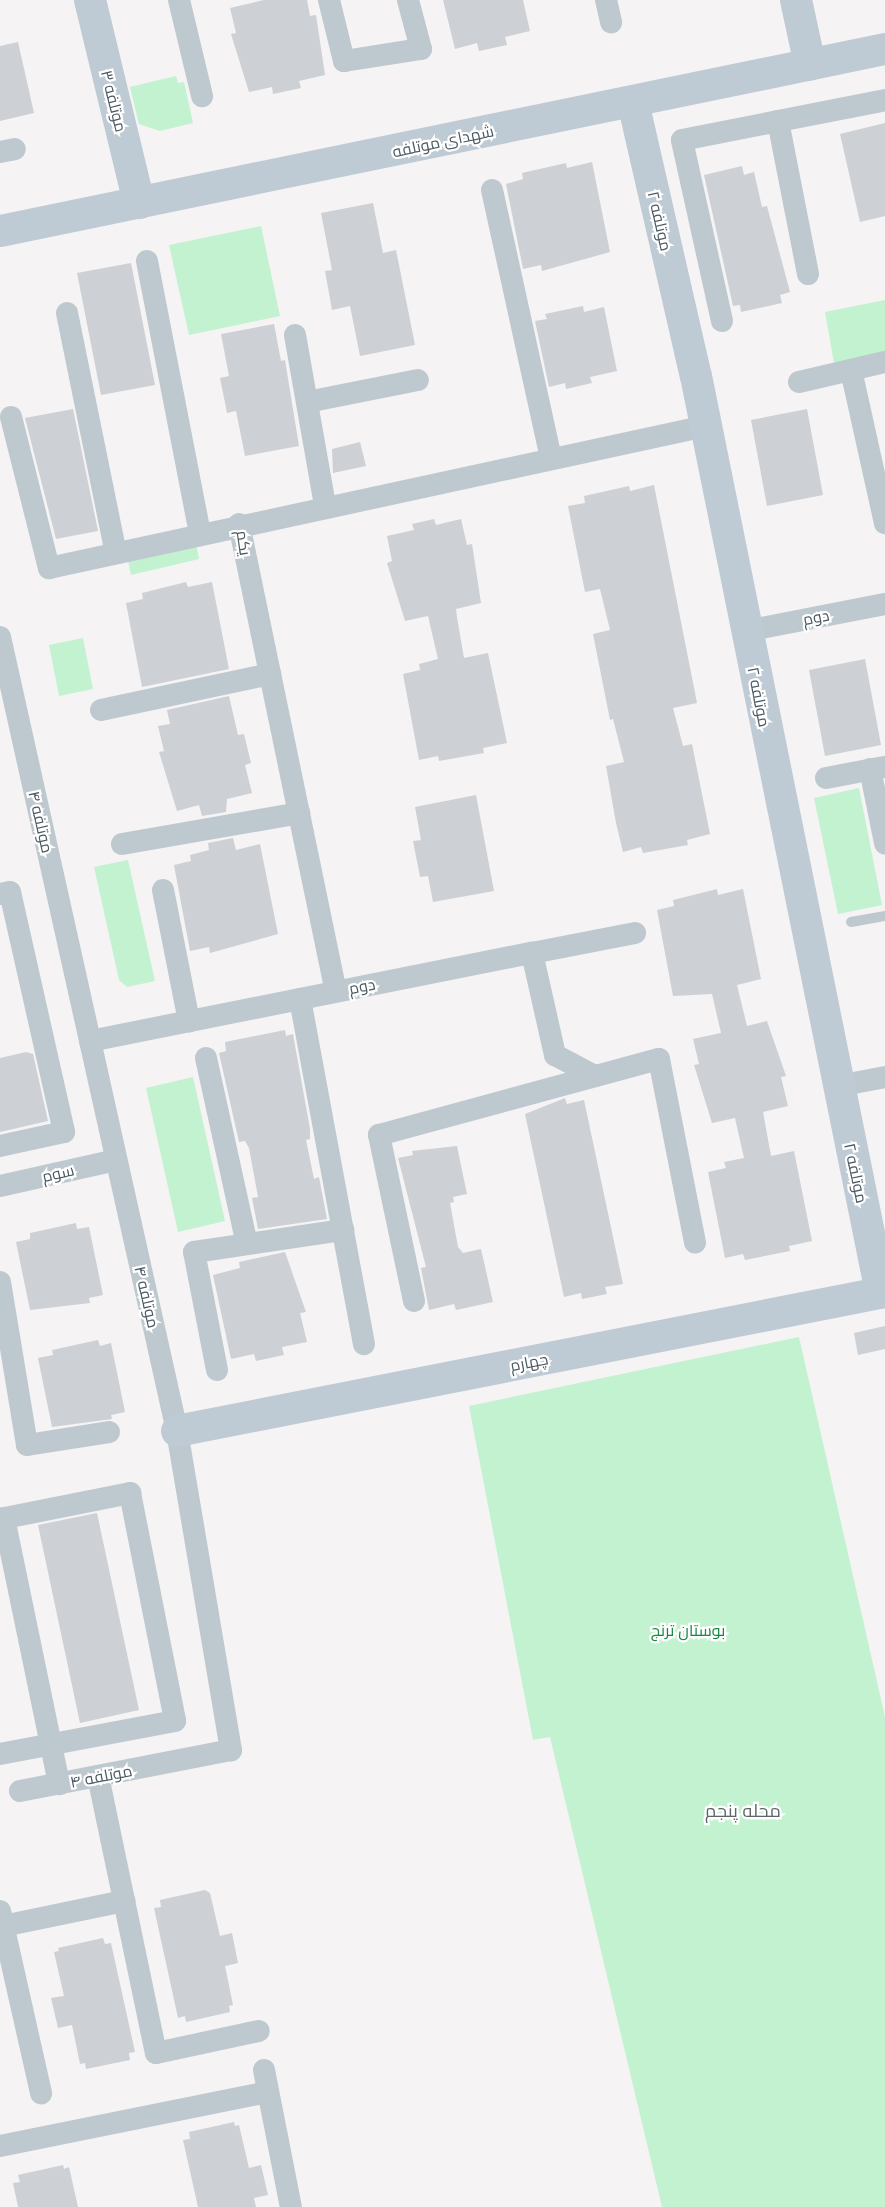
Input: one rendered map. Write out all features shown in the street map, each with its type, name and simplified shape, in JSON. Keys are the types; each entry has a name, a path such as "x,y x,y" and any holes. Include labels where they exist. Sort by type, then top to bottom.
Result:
{"street":[{"name":"موتلفه ۳","path":"90,0 139,203"},
{"path":"179,0 202,96"},
{"path":"329,0 344,61 421,49 408,0"},
{"path":"606,0 611,22"},
{"path":"796,0 810,65"},
{"name":"شهدای موتلفه","path":"0,231 885,49"},
{"path":"722,321 682,140 885,100"},
{"name":"موتلفه ۲","path":"633,102 706,426 838,1086 883,1292"},
{"path":"778,121 808,274"},
{"path":"492,190 550,459"},
{"path":"147,261 200,533"},
{"path":"67,313 116,553"},
{"path":"295,335 325,506"},
{"path":"799,382 885,362"},
{"path":"851,370 885,523"},
{"path":"307,402 418,380"},
{"path":"11,417 49,568 239,524"},
{"name":"یکم","path":"336,991 239,524 706,426"},
{"name":"دوم","path":"746,631 884,610"},
{"name":"موتلفه ۴","path":"0,637 177,1431 231,1750 20,1791"},
{"path":"101,710 270,674"},
{"path":"826,778 877,768 885,843"},
{"path":"122,844 299,813"},
{"path":"163,890 189,1021"},
{"path":"0,894 10,892 64,1132 0,1146"},
{"name":"دوم","path":"90,1041 635,933"},
{"path":"532,953 555,1054 595,1076"},
{"path":"300,999 364,1344"},
{"path":"206,1058 247,1244"},
{"path":"414,1301 379,1135 659,1059 696,1242"},
{"path":"838,1086 885,1077"},
{"name":"سوم","path":"0,1186 116,1160"},
{"path":"217,1370 194,1252 343,1230"},
{"path":"0,1282 27,1445 109,1432"},
{"name":"چهارم","path":"177,1431 883,1292"},
{"path":"0,1754 50,1745 175,1721 130,1493 2,1519 50,1745 59,1784"},
{"path":"98,1776 156,2052 259,2031"},
{"path":"41,2093 7,1979 2,1919 124,1901"},
{"path":"0,2146 266,2081 291,2207"}],"lane":[{"path":"851,922 885,916"}],"green space":[{"path":"176,76 178,83 184,82 193,123 160,131 139,124 130,87"},
{"path":"261,226 280,316 189,335 169,245"},
{"path":"885,300 885,353 834,363 825,312"},
{"path":"196,544 199,559 131,575 128,560"},
{"path":"83,638 93,689 59,696 49,645"},
{"path":"859,788 882,905 838,914 814,798"},
{"path":"128,860 155,981 127,987 119,980 94,867"},
{"path":"193,1077 225,1221 178,1232 146,1088"},
{"name":"بوستان ترنج","path":"799,1337 885,1717 885,2207 662,2207 550,1737 533,1740 469,1406"}],"building":[{"path":"264,0 307,0 310,16 316,15 325,75 299,81 301,88 273,94 272,87 249,92 231,34 236,33 230,8"},
{"path":"443,0 523,0 530,31 505,37 507,45 479,51 477,43 455,49"},
{"path":"18,42 34,113 0,121 0,46"},
{"path":"885,123 885,216 860,222 840,134"},
{"path":"592,162 610,252 542,271 541,265 523,269 506,184 523,179 522,173 566,163 567,168"},
{"path":"742,166 744,175 754,172 762,207 767,206 790,292 780,295 782,303 741,312 740,305 733,306 704,175"},
{"path":"373,203 383,253 396,250 415,345 360,356 350,306 332,310 325,271 332,270 321,213"},
{"path":"131,263 155,385 101,395 77,273"},
{"path":"583,306 584,312 604,307 617,371 590,377 592,383 566,389 565,383 549,387 535,321 547,319 545,314"},
{"path":"274,324 281,361 285,360 299,446 245,456 236,411 227,413 220,378 229,376 221,334"},
{"path":"73,409 98,531 56,539 25,418"},
{"path":"807,409 823,495 767,506 751,420"},
{"path":"360,442 366,466 333,473 332,449"},
{"path":"654,485 697,703 673,708 683,746 692,744 710,834 687,840 688,845 643,853 641,847 623,852 606,766 624,762 613,719 610,720 593,634 610,630 600,589 585,592 568,506 585,503 584,496 629,486 630,491"},
{"path":"434,519 436,525 461,519 467,545 472,544 481,603 456,609 464,658 488,653 507,743 483,748 484,753 439,761 438,756 419,760 403,674 420,670 419,664 438,659 428,616 405,621 387,563 392,561 387,536 414,530 412,524"},
{"path":"186,582 188,587 212,582 229,669 142,687 126,603 143,599 142,593"},
{"path":"865,659 881,745 825,756 809,670"},
{"path":"229,696 238,735 244,734 251,763 245,765 252,793 227,799 226,812 202,816 199,805 177,811 159,752 164,751 158,726 170,724 167,710"},
{"path":"476,795 494,891 433,902 428,876 420,877 413,841 421,840 415,807"},
{"path":"233,838 236,850 260,844 278,934 210,953 209,947 190,951 174,865 191,861 190,855 209,850 208,843"},
{"path":"717,889 718,895 743,889 761,979 737,985 747,1026 767,1021 786,1076 781,1077 788,1106 763,1112 771,1156 794,1151 812,1241 789,1246 790,1251 745,1260 743,1254 725,1258 708,1172 726,1168 724,1162 744,1158 735,1118 712,1123 694,1065 699,1064 693,1039 721,1033 712,994 673,996 657,910 674,906 673,900"},
{"path":"285,1030 286,1036 293,1034 310,1129 310,1139 306,1140 314,1179 319,1177 327,1219 258,1229 252,1198 258,1197 249,1148 245,1141 239,1142 219,1053 226,1051 225,1042"},
{"path":"26,1052 33,1054 48,1121 0,1132 0,1058"},
{"path":"565,1098 567,1104 584,1100 623,1284 605,1287 607,1294 582,1299 581,1293 564,1297 525,1114"},
{"path":"457,1146 467,1194 453,1197 454,1202 450,1203 458,1247 463,1253 481,1249 493,1302 456,1310 454,1304 429,1310 421,1268 426,1267 398,1158 413,1155 412,1151"},
{"path":"76,1223 77,1229 89,1227 103,1295 89,1298 90,1303 30,1310 16,1242 30,1239 30,1233"},
{"path":"285,1252 306,1312 300,1313 307,1342 282,1347 284,1355 256,1361 254,1354 231,1359 213,1275 240,1268 239,1262"},
{"path":"885,1326 885,1349 858,1355 854,1333"},
{"path":"98,1340 100,1346 111,1343 125,1412 111,1415 112,1419 52,1427 38,1358 53,1355 52,1350"},
{"path":"97,1513 139,1710 80,1723 38,1525"},
{"path":"205,1890 210,1893 220,1936 232,1933 238,1963 225,1966 233,2005 229,2006 230,2012 186,2022 185,2016 178,2018 154,1908 161,1907 160,1900"},
{"path":"103,1938 105,1944 111,1943 135,2052 129,2053 130,2060 86,2069 85,2063 80,2064 72,2025 58,2028 51,1998 64,1996 54,1952 59,1951 58,1948"},
{"path":"234,2122 235,2126 239,2125 249,2168 261,2165 268,2195 254,2198 256,2207 198,2207 183,2140 190,2139 189,2132"},
{"path":"63,2165 64,2169 69,2167 78,2207 18,2207 13,2183 20,2182 18,2175"}],"district":[{"name":"محله پنجم","path":"743,1811"}]}
